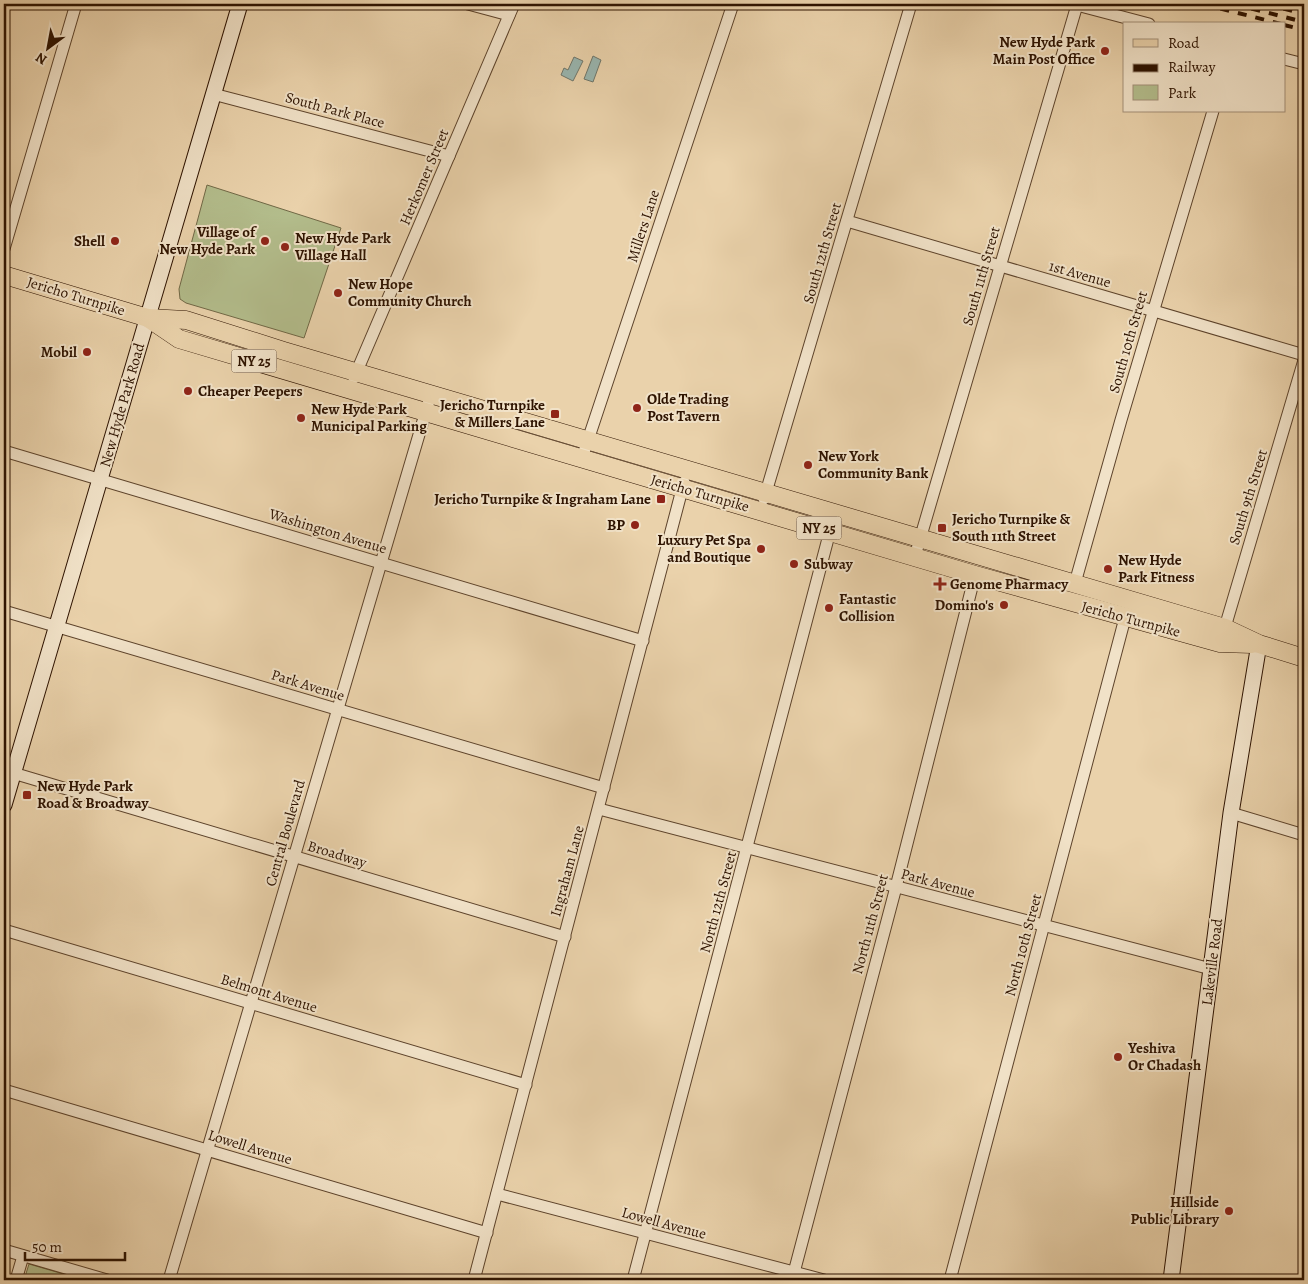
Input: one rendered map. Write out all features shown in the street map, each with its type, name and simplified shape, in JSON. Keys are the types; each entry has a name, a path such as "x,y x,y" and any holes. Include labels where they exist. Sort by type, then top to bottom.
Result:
{"main road":[{"name":"New Hyde Park Road","path":"4,805 240,4"},
{"name":"Jericho Turnpike","path":"4,275 148,318 186,320 588,441 921,537 1075,583 1222,636"},
{"name":"Jericho Turnpike","path":"148,318 179,338 975,575 1124,618 1222,636 1258,644 1304,658"},
{"path":"830,531 837,524 867,532 880,526"},
{"name":"Lakeville Road","path":"1171,1280 1231,813 1258,644"}],"street":[{"path":"4,249 76,4"},
{"path":"468,4 509,15"},
{"name":"Herkomer Street","path":"349,389 514,4"},
{"name":"Millers Lane","path":"582,458 732,4"},
{"name":"South 12th Street","path":"760,511 911,4"},
{"path":"1075,4 1142,22"},
{"name":"South 11th Street","path":"915,556 1075,4"},
{"path":"1286,60 1304,64"},
{"name":"South Park Place","path":"213,94 449,156"},
{"name":"South 10th Street","path":"1075,583 1212,112"},
{"name":"1st Avenue","path":"847,221 1304,355"},
{"name":"South 9th Street","path":"1222,636 1304,360"},
{"name":"Central Boulevard","path":"169,1280 431,394"},
{"name":"Washington Avenue","path":"4,451 643,641"},
{"name":"Ingraham Lane","path":"474,1280 687,470"},
{"name":"North 12th Street","path":"633,1280 830,531"},
{"name":"North 11th Street","path":"793,1276 896,887 975,575"},
{"name":"Park Avenue","path":"4,611 604,788"},
{"name":"North 10th Street","path":"950,1280 1124,618"},
{"name":"Broadway","path":"13,773 565,937"},
{"name":"Park Avenue","path":"599,809 1211,970"},
{"path":"1231,813 1304,835"},
{"name":"Belmont Avenue","path":"4,930 526,1085"},
{"name":"Lowell Avenue","path":"4,1090 487,1233"},
{"name":"Lowell Avenue","path":"497,1194 793,1276 824,1280"},
{"path":"4,1250 106,1280"},
{"path":"16,1280 23,1256"}],"green space":[{"path":"207,185 341,228 304,338 186,303 180,299 179,289"},
{"path":"29,1264 84,1280 24,1280"}],"water":[{"path":"593,56 601,60 593,82 584,79"},
{"path":"574,57 583,61 573,81 561,75 564,68 568,70"}],"railway":[{"path":"1203,4 1273,22"},
{"path":"1234,4 1304,22"},
{"path":"1266,4 1304,14"},
{"path":"1286,26 1304,30"}],"place":[{"name":"New Hyde Park Main Post Office","path":"1105,51"},
{"name":"Shell","path":"115,241"},
{"name":"Village of New Hyde Park","path":"265,241"},
{"name":"New Hyde Park Village Hall","path":"285,247"},
{"name":"New Hope Community Church","path":"338,293"},
{"name":"Mobil","path":"87,352"},
{"name":"Cheaper Peepers","path":"188,391"},
{"name":"Olde Trading Post Tavern","path":"637,408"},
{"name":"Jericho Turnpike & Millers Lane","path":"555,414"},
{"name":"New Hyde Park Municipal Parking","path":"301,418"},
{"name":"New York Community Bank","path":"808,465"},
{"name":"Jericho Turnpike & Ingraham Lane","path":"661,499"},
{"name":"BP","path":"635,525"},
{"name":"Jericho Turnpike & South 11th Street","path":"942,528"},
{"name":"Luxury Pet Spa and Boutique","path":"761,549"},
{"name":"Subway","path":"794,564"},
{"name":"New Hyde Park Fitness","path":"1108,569"},
{"name":"Genome Pharmacy","path":"940,584"},
{"name":"Domino's","path":"1004,605"},
{"name":"Fantastic Collision","path":"829,608"},
{"name":"New Hyde Park Road & Broadway","path":"27,795"},
{"name":"Yeshiva Or Chadash","path":"1118,1057"},
{"name":"Hillside Public Library","path":"1229,1211"}]}
